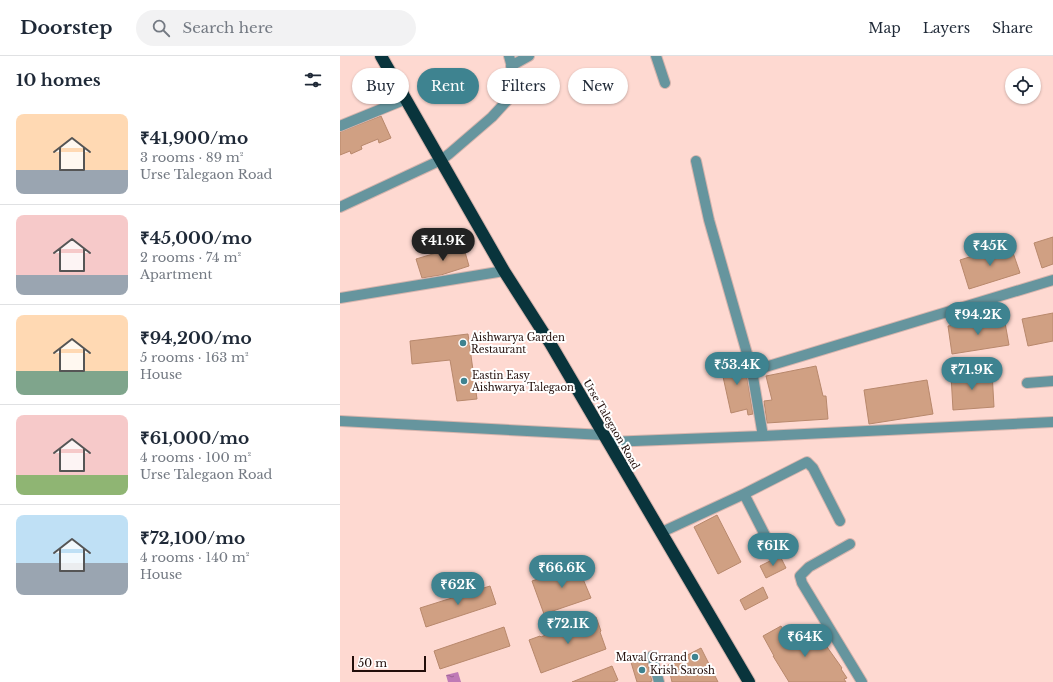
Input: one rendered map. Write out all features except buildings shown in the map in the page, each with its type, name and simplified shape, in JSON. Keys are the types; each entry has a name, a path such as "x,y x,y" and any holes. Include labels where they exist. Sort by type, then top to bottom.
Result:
{"highway":[{"name":"Urse Talegaon Road","path":"381,56 388,68"},
{"name":"Urse Talegaon Road","path":"409,104 504,271 548,338 749,682"}],"street":[{"path":"340,207 441,160 449,154 492,117 514,93 516,82 510,61 528,56"},
{"path":"656,56 665,82"},
{"path":"340,126 394,104"},
{"path":"696,161 709,220 752,371 763,436"},
{"path":"340,298 504,271"},
{"path":"752,371 1053,280"},
{"path":"1027,383 1053,381"},
{"path":"340,420 606,438 763,436 1053,422"},
{"path":"662,532 744,494 807,462 812,468 840,521"},
{"path":"744,494 770,545"},
{"path":"850,544 809,567 800,576 802,584 862,682"},
{"path":"652,656 659,682"}],"water":[{"path":"458,672 461,682 448,682 446,675"}],"place":[{"name":"Aishwarya Garden Restaurant","path":"463,343"},
{"name":"Eastin Easy Aishwarya Talegaon","path":"464,381"},
{"name":"Maval Grrand","path":"695,657"},
{"name":"Krish Sarosh","path":"642,670"}]}
